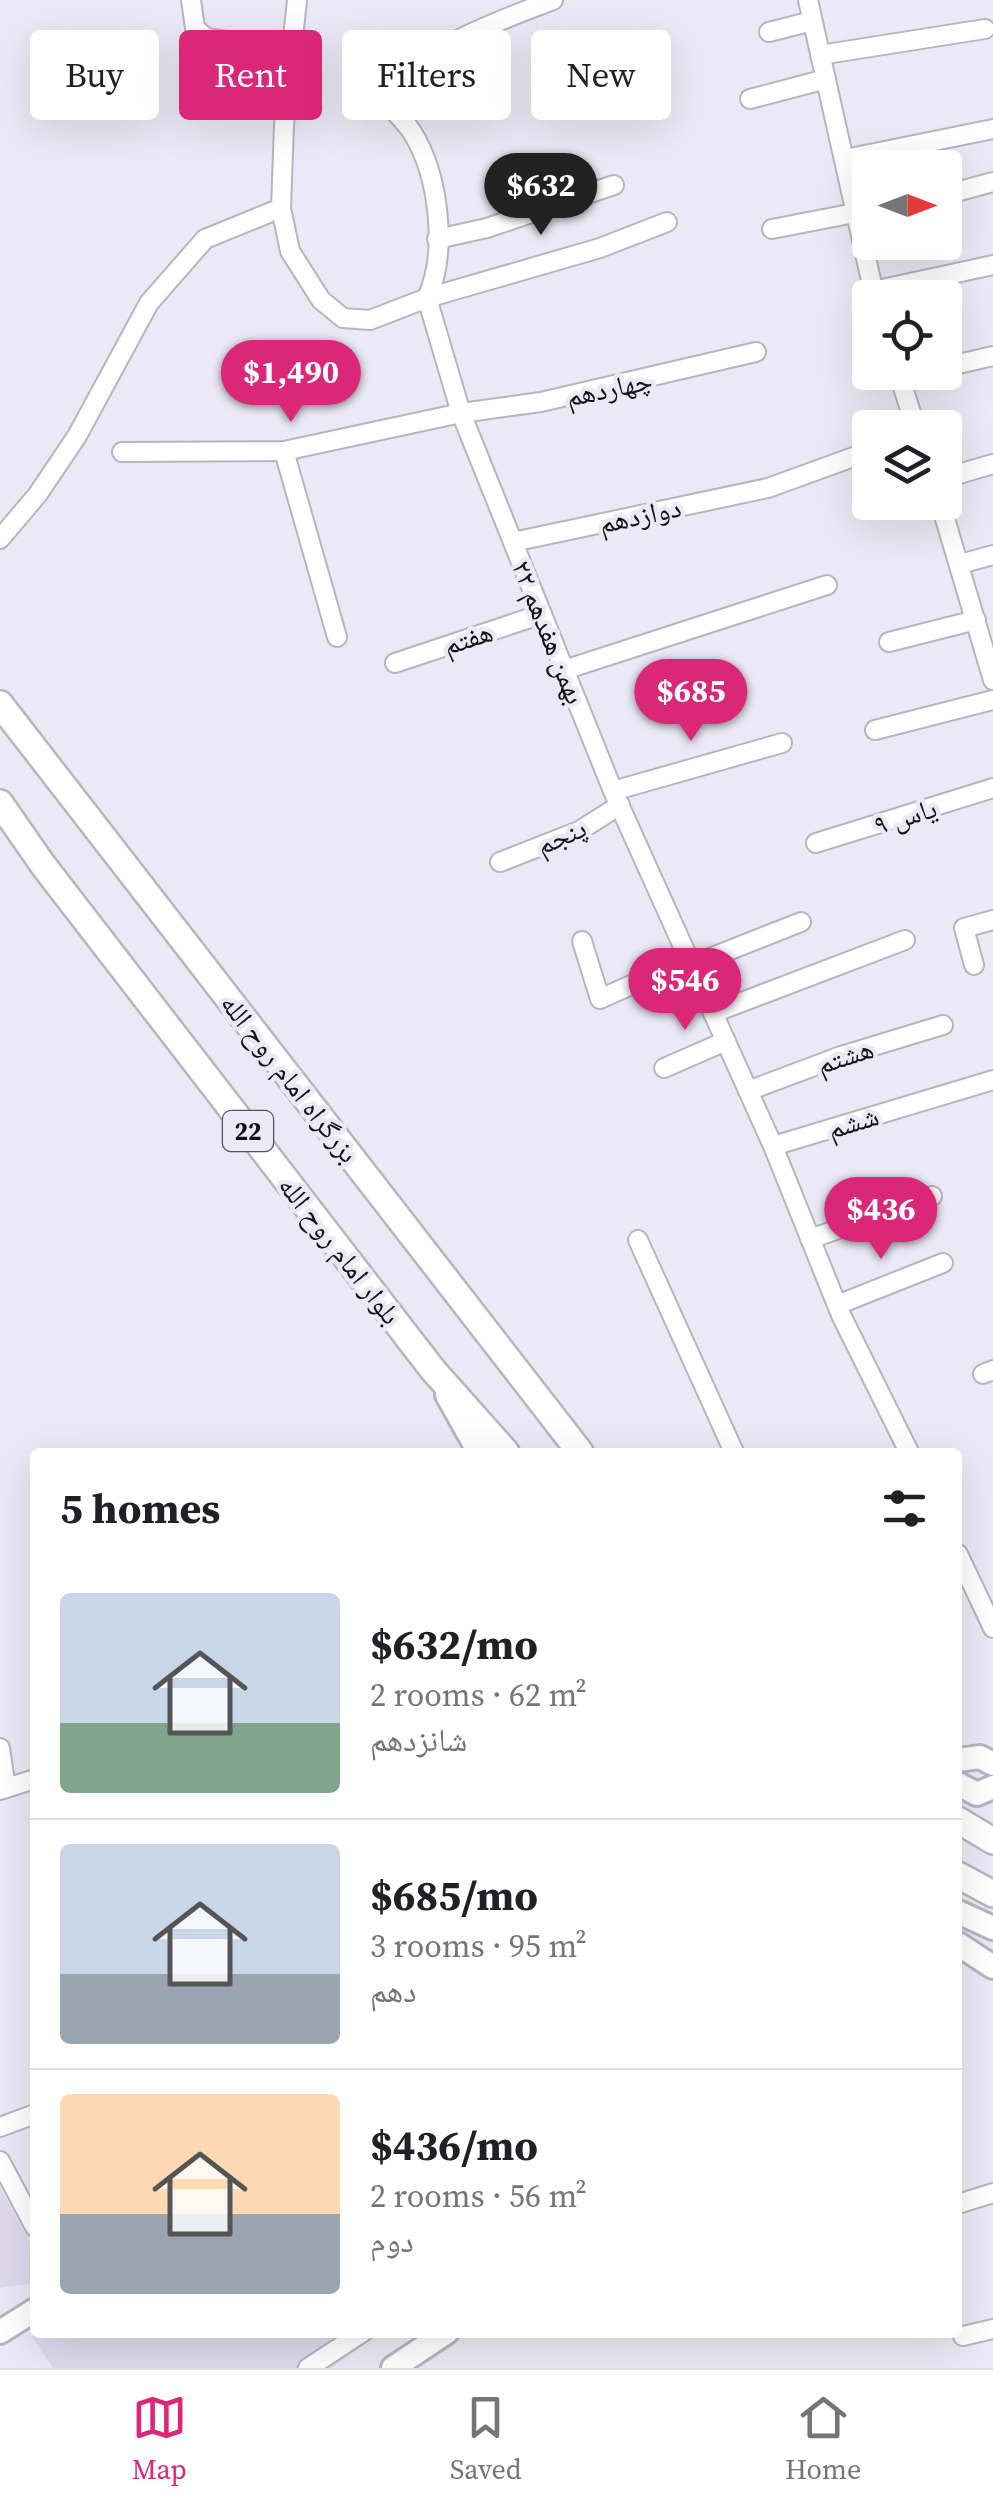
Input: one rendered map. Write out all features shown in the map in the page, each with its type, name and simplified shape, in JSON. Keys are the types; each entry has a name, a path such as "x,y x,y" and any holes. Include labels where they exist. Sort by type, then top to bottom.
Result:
{"highway":[{"name":"بزرگراه امام روح الله","path":"0,704 577,1448"},
{"name":"بلوار امام روح الله","path":"0,803 433,1370 502,1448"},
{"path":"962,1822 993,1841"},
{"path":"962,1878 993,1894"}],"main road":[{"path":"433,1370 477,1448"},
{"path":"962,1759 980,1757 993,1762"},
{"path":"962,1786 977,1794 993,1788"},
{"path":"962,1914 993,1928"},
{"path":"962,1947 993,1967"},
{"path":"0,2332 30,2313"},
{"path":"394,2368 438,2338"}],"street":[{"path":"191,0 198,30"},
{"path":"294,30 297,0"},
{"path":"427,298 436,278 437,239 428,166 411,131 381,97 444,47 491,22 553,0"},
{"path":"770,32 814,6 820,55 852,180"},
{"path":"820,55 984,30"},
{"path":"750,99 826,79"},
{"path":"287,120 281,208 290,251 321,300 343,318 370,320 427,298 498,280 668,222"},
{"path":"845,160 993,129"},
{"path":"962,191 993,182"},
{"path":"437,239 486,228 614,185"},
{"path":"0,540 38,494 76,436 149,303 205,239 281,208"},
{"path":"772,229 852,213"},
{"path":"931,280 993,265"},
{"name":"۲۲ بهمن هفدهم","path":"427,298 461,414 616,798 773,1146 836,1305 907,1448"},
{"name":"چهاردهم","path":"122,452 284,451 461,414 540,402 756,352"},
{"path":"962,363 993,356"},
{"path":"284,451 338,638"},
{"name":"دوازدهم","path":"513,542 768,488 852,458"},
{"path":"962,473 993,464"},
{"path":"946,520 991,669"},
{"path":"960,564 993,555"},
{"path":"564,670 827,585"},
{"name":"هفتم","path":"395,663 542,614"},
{"path":"889,642 976,620"},
{"path":"875,730 993,700"},
{"name":"پنجم","path":"500,862 579,831 616,798 782,742"},
{"name":"یاس ۹","path":"816,843 993,788"},
{"path":"974,965 964,928 993,920"},
{"path":"582,941 600,1000 801,922"},
{"path":"713,1013 905,940"},
{"name":"هشتم","path":"748,1091 841,1056 943,1025"},
{"path":"664,1068 726,1041"},
{"name":"ششم","path":"773,1146 993,1080"},
{"path":"810,1239 932,1196"},
{"path":"638,1240 732,1448"},
{"path":"836,1305 943,1263"},
{"path":"962,1562 993,1628"},
{"path":"0,1748 3,1788 30,1780"},
{"path":"0,2127 30,2116"},
{"path":"0,2161 30,2218"},
{"path":"962,2203 993,2192"},
{"path":"963,2336 993,2329"},
{"path":"308,2368 353,2338"}],"shaded area":[{"path":"0,2188 30,2241 30,2284 0,2288"},
{"path":"33,2338 374,2338 331,2368 53,2368"}]}
